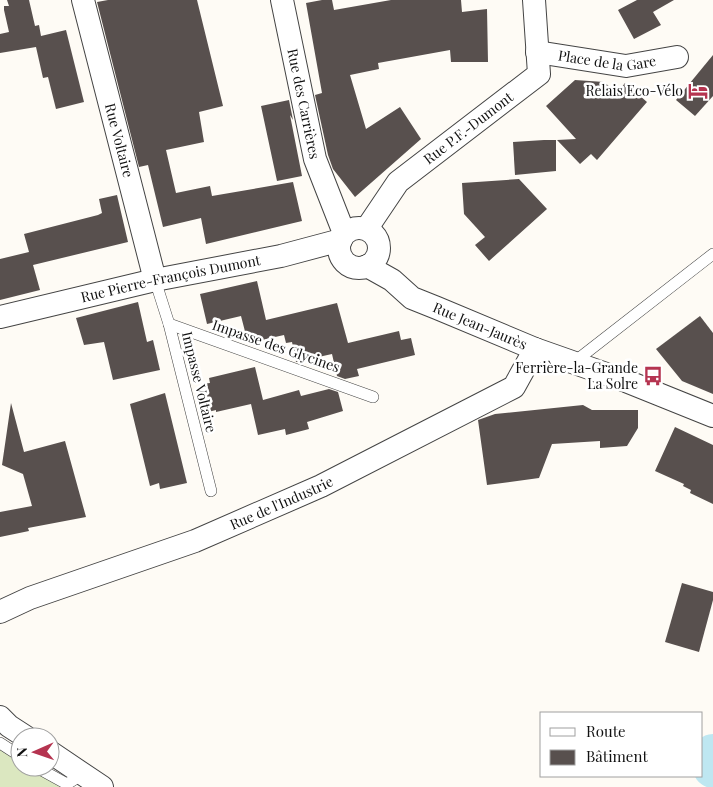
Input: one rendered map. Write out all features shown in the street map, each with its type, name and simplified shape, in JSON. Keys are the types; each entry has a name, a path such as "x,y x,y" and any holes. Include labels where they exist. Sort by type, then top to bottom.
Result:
{"street":[{"name":"Rue Voltaire","path":"83,0 155,280"},
{"name":"Rue des Carrières","path":"282,0 315,159 333,207 362,241"},
{"path":"534,0 538,63"},
{"name":"Place de la Gare","path":"538,63 626,66 677,57"},
{"name":"Rue P.F.-Dumont","path":"362,241 398,182 538,63"},
{"name":"Rue Pierre-François Dumont","path":"0,318 155,280 362,241"},
{"path":"281,256 345,262 360,268 362,241"},
{"name":"Rue Jean-Jaurès","path":"362,241 392,280 412,298 535,350 626,381 713,416"},
{"name":"Rue de l'Industrie","path":"0,612 30,598 195,541 320,486 514,387 535,350"},
{"path":"0,717 11,727"},
{"path":"60,759 102,787"}],"lane":[{"path":"573,363 713,254"},
{"name":"Impasse Voltaire","path":"155,280 169,324 211,491"},
{"name":"Impasse des Glycines","path":"169,324 373,397"},
{"path":"54,777 67,784 83,774"}],"green space":[{"path":"0,744 10,750 10,777 52,777 68,787 0,787"}],"building":[{"path":"7,0 29,0 35,26 39,25 41,36 66,30 84,102 56,109 48,77 43,78 36,47 0,53 0,34 9,32 4,10 4,6 9,6"},
{"path":"108,0 197,0 223,106 199,112 204,142 166,150 176,193 210,186 212,196 293,182 302,221 206,244 201,218 163,227 148,165 139,167 97,2"},
{"path":"332,0 334,10 391,0 461,0 462,12 487,9 488,62 451,62 450,50 378,63 379,69 350,75 366,129 400,107 421,139 355,197 333,169 328,155 315,95 322,93 306,3"},
{"path":"637,0 674,0 653,12 661,25 634,39 618,10"},
{"name":"Relais Eco-Vélo","path":"713,55 713,96 695,116 676,100"},
{"path":"575,80 604,82 617,93 625,83 647,102 597,160 591,154 580,164 557,140 576,139 546,106"},
{"path":"289,100 293,120 290,115 302,176 277,181 261,106"},
{"path":"556,140 556,171 515,175 513,142"},
{"path":"519,179 547,209 489,261 475,245 485,237 464,214 462,183"},
{"path":"117,195 128,242 33,265 40,290 0,300 0,259 29,252 24,234 98,215 102,213 99,199"},
{"path":"257,281 266,320 337,303 348,343 399,331 401,340 411,338 415,355 357,369 359,376 345,379 337,376 332,354 296,362 292,342 286,343 284,335 248,343 241,316 207,324 200,294"},
{"path":"138,302 147,342 153,340 160,370 113,380 104,342 84,345 76,318"},
{"path":"700,316 713,333 713,394 682,381 656,349"},
{"path":"255,367 263,400 299,390 301,396 329,389 338,392 343,411 307,422 309,429 286,435 285,429 258,435 251,404 208,412 201,384 210,383 209,378"},
{"path":"165,393 187,483 160,489 159,483 150,486 130,404"},
{"path":"11,403 24,452 65,441 86,517 28,528 29,531 0,537 0,512 32,506 23,474 2,465"},
{"path":"583,405 592,410 638,410 638,428 627,446 600,448 600,441 552,444 539,478 487,485 478,420 495,414"},
{"path":"675,427 713,445 713,504 690,493 691,490 683,486 684,484 655,471"},
{"path":"682,583 713,592 713,600 699,652 665,642"}],"waterway":[{"path":"713,754 711,759 713,768"}],"place":[{"name":"Relais Eco-Vélo","path":"698,91"},
{"name":"Ferrière-la-Grande La Solre","path":"653,376"}]}
